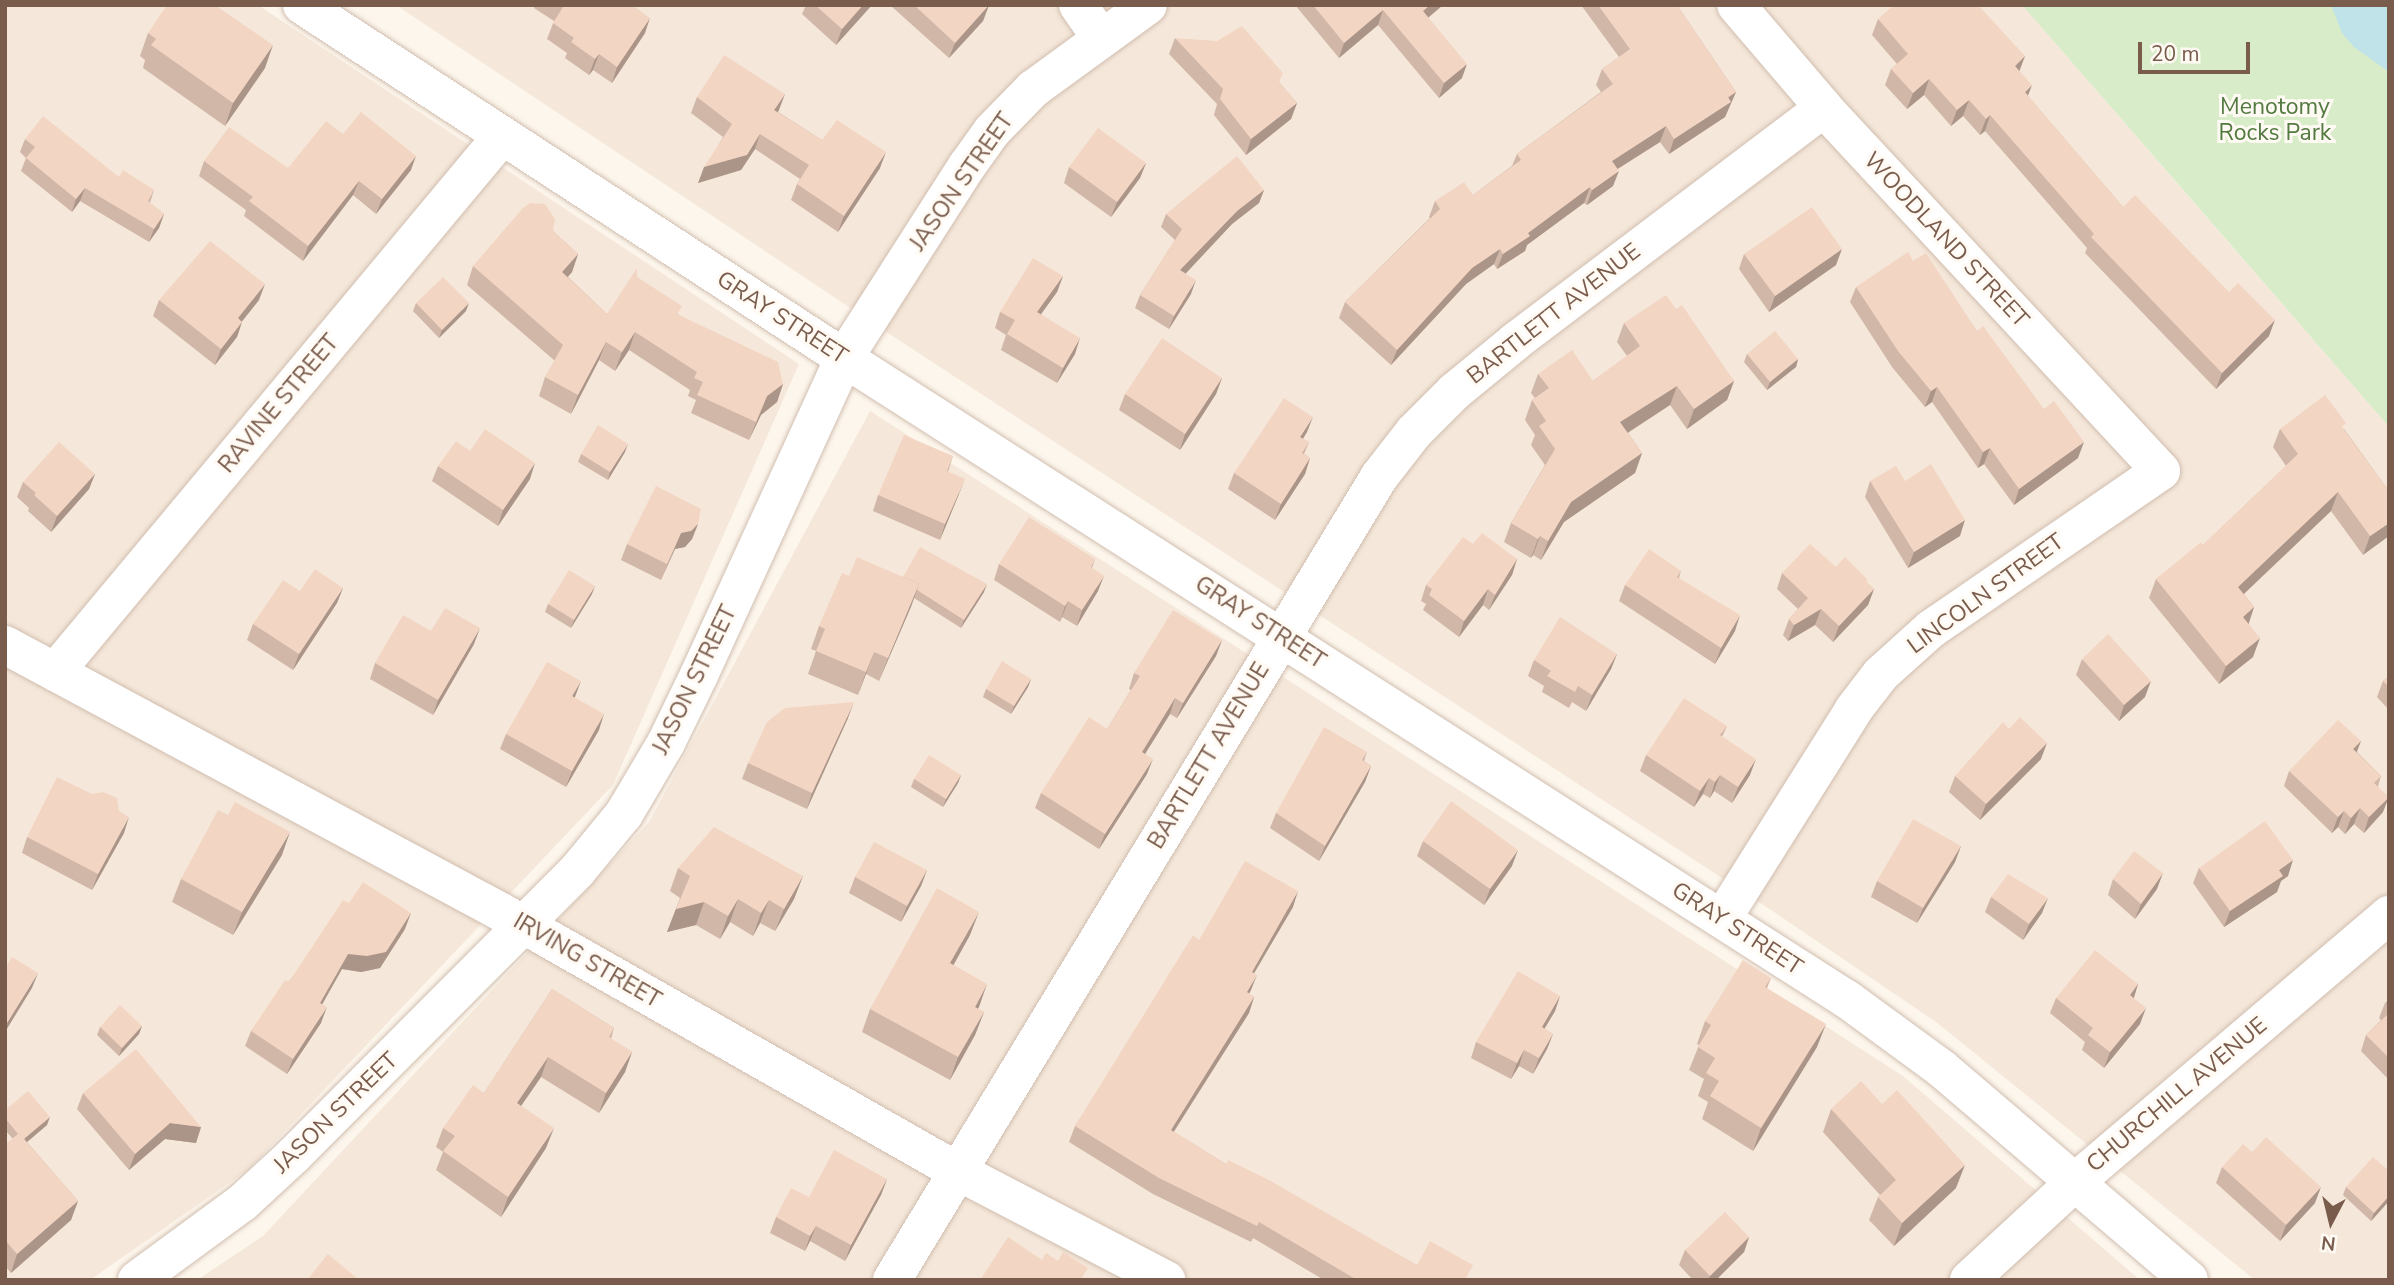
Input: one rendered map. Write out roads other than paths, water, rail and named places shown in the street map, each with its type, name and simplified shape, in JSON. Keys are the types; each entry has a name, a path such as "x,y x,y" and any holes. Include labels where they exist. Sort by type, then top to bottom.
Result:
{"street":[{"name":"GRAY STREET","path":"302,5 844,358 1282,636 1904,1039 2189,1280"},
{"path":"1078,5 1101,38"},
{"name":"JASON STREET","path":"137,1280 242,1203 294,1156 577,871 624,814 666,743 844,358 992,131 1033,89 1148,5"},
{"name":"WOODLAND STREET","path":"1736,5 1824,108 2161,471"},
{"name":"BARTLETT AVENUE","path":"892,1280 1379,477 1415,432 1454,392 1516,341 1824,108"},
{"name":"RAVINE STREET","path":"55,672 502,136"},
{"name":"LINCOLN STREET","path":"1722,919 1854,709 1895,660 1931,629 2161,471"},
{"name":"IRVING STREET","path":"5,645 293,797 957,1171 1166,1280"},
{"name":"CHURCHILL AVENUE","path":"1969,1280 2074,1182 2389,915"}],"water":[{"path":"2331,5 2389,5 2389,72 2354,47 2342,33"}],"park label":[{"name":"Menotomy Rocks Park","path":"2275,120"}]}
